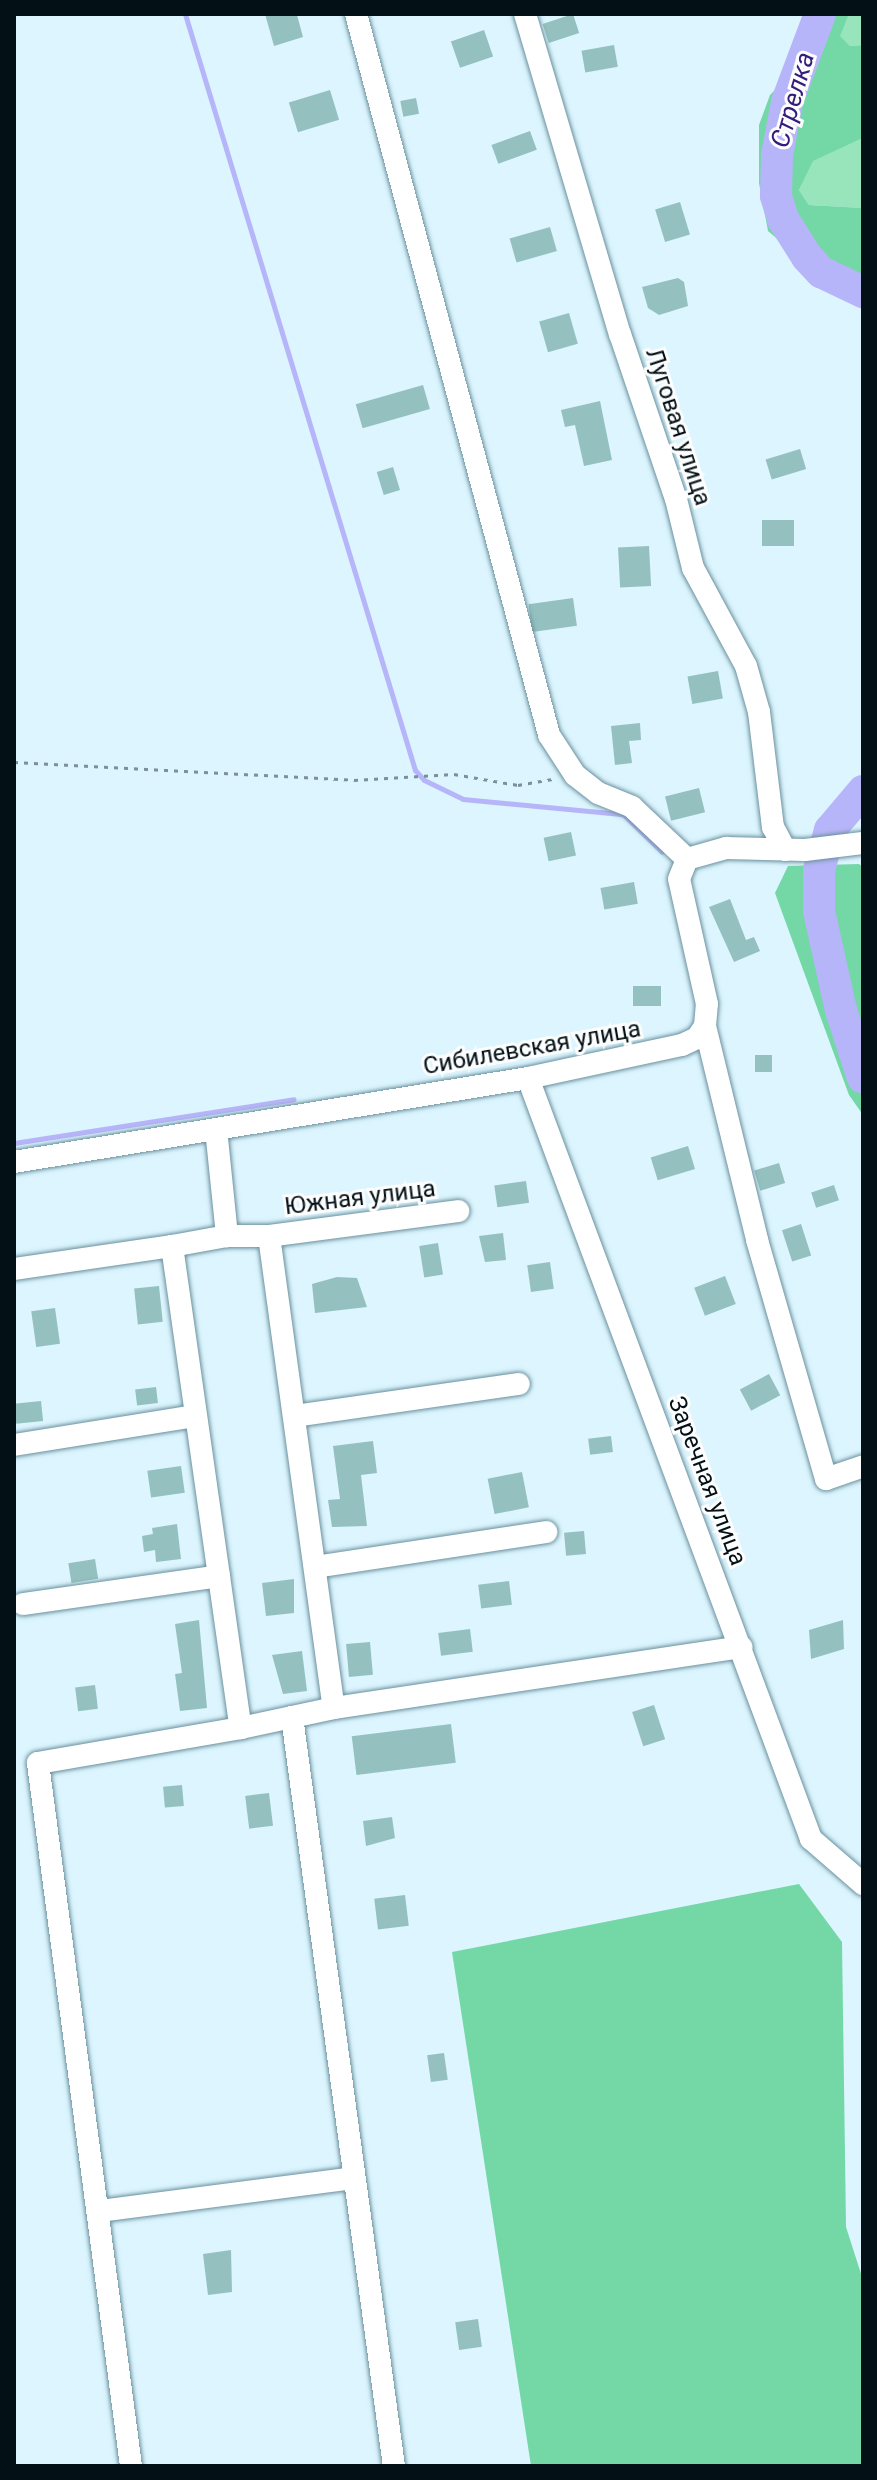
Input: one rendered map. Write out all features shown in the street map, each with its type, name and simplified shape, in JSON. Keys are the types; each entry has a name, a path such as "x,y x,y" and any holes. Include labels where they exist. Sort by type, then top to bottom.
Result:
{"street":[{"path":"356,14 549,735 575,775 598,793 632,807 687,859"},
{"name":"Луговая улица","path":"525,14 620,334 676,499 693,568 746,666 759,712 773,827 795,850"},
{"path":"687,859 726,848 795,850 852,845"},
{"path":"687,859 679,879 707,1004 705,1026 757,1240 826,1479 863,1466"},
{"name":"Сибилевская улица","path":"14,1162 528,1078 682,1045 697,1038 705,1026"},
{"name":"Заречная улица","path":"528,1078 811,1839 863,1884"},
{"path":"216,1129 227,1236"},
{"name":"Южная улица","path":"14,1269 227,1236 269,1236 458,1211"},
{"path":"269,1236 334,1708"},
{"path":"172,1246 241,1728"},
{"path":"294,1416 519,1384"},
{"path":"14,1445 196,1416"},
{"path":"315,1567 546,1532"},
{"path":"23,1604 219,1576"},
{"path":"131,2466 100,2211 38,1763 241,1728 334,1708 741,1647"},
{"path":"292,1717 394,2466"},
{"path":"100,2211 354,2178"}],"path":[{"path":"14,762 354,780 454,774 518,785 575,775"}],"green space":[{"path":"832,14 849,14 840,36 850,46 863,45 863,138 813,161 799,190 809,205 863,208 863,274 801,259 768,231 759,183 759,125 770,95 820,45"},
{"path":"849,14 863,14 863,45 850,46 839,36"},
{"path":"863,138 863,208 809,205 799,190 812,161"},
{"path":"859,864 863,867 863,1115 849,1095 775,893 788,866"},
{"path":"799,1884 842,1942 846,2227 863,2280 863,2466 531,2466 452,1952"}],"building":[{"path":"265,14 297,15 303,37 274,46"},
{"path":"573,14 579,33 549,43 543,24"},
{"path":"484,30 493,56 460,68 451,41"},
{"path":"614,45 618,67 585,72 582,51"},
{"path":"330,90 339,120 298,132 289,103"},
{"path":"416,98 419,114 403,117 400,101"},
{"path":"530,131 537,150 498,164 491,145"},
{"path":"680,202 690,235 665,242 655,210"},
{"path":"550,227 557,251 517,263 510,239"},
{"path":"678,278 684,282 688,306 659,315 648,308 642,287"},
{"path":"569,313 578,344 548,352 539,322"},
{"path":"423,385 430,409 363,428 356,404"},
{"path":"600,401 612,460 584,466 575,425 565,427 561,410"},
{"path":"800,449 806,469 772,480 766,460"},
{"path":"393,467 400,490 384,495 377,472"},
{"path":"762,520 794,520 794,546 762,546"},
{"path":"649,546 651,586 620,588 618,548"},
{"path":"573,598 577,626 532,632 528,604"},
{"path":"718,671 723,699 692,704 687,676"},
{"path":"640,723 641,740 629,741 632,763 615,765 611,726"},
{"path":"699,788 705,812 671,821 665,796"},
{"path":"571,832 576,855 549,861 544,838"},
{"path":"634,882 638,904 604,910 601,888"},
{"path":"730,899 746,940 754,937 760,951 734,962 709,907"},
{"path":"633,986 661,986 661,1006 633,1006"},
{"path":"755,1055 772,1055 772,1072 755,1072"},
{"path":"688,1146 695,1169 658,1180 651,1157"},
{"path":"779,1163 785,1183 760,1191 754,1171"},
{"path":"526,1181 529,1203 497,1207 494,1185"},
{"path":"834,1185 839,1200 816,1208 811,1192"},
{"path":"801,1224 811,1255 792,1262 782,1230"},
{"path":"503,1233 506,1260 485,1262 479,1236"},
{"path":"438,1243 443,1275 424,1278 419,1246"},
{"path":"550,1262 554,1289 531,1292 527,1265"},
{"path":"725,1276 736,1304 705,1316 694,1288"},
{"path":"337,1277 357,1278 367,1307 315,1313 312,1284"},
{"path":"159,1286 163,1322 138,1324 134,1289"},
{"path":"55,1308 60,1344 36,1347 31,1311"},
{"path":"769,1374 780,1395 751,1411 740,1389"},
{"path":"156,1387 158,1403 137,1405 135,1390"},
{"path":"41,1401 43,1421 16,1424 14,1404"},
{"path":"611,1436 613,1452 590,1455 588,1439"},
{"path":"373,1441 377,1473 361,1475 367,1526 332,1527 328,1500 340,1499 333,1446"},
{"path":"181,1466 185,1493 151,1497 147,1471"},
{"path":"522,1472 529,1507 495,1514 488,1479"},
{"path":"177,1524 181,1559 156,1562 155,1550 144,1552 142,1536 153,1534 152,1528"},
{"path":"584,1531 586,1554 566,1556 564,1533"},
{"path":"95,1559 98,1579 71,1583 68,1563"},
{"path":"294,1579 294,1613 266,1616 262,1583"},
{"path":"509,1581 512,1605 481,1609 478,1585"},
{"path":"199,1620 207,1708 180,1711 175,1674 182,1673 175,1624"},
{"path":"843,1620 844,1649 811,1659 809,1630"},
{"path":"470,1629 473,1652 441,1656 438,1633"},
{"path":"370,1642 373,1675 349,1677 346,1644"},
{"path":"302,1651 307,1691 283,1694 272,1655"},
{"path":"95,1685 98,1709 78,1711 75,1687"},
{"path":"654,1705 665,1739 643,1746 632,1712"},
{"path":"451,1724 456,1763 356,1775 352,1736"},
{"path":"182,1785 184,1806 165,1808 163,1787"},
{"path":"269,1793 273,1826 249,1829 245,1796"},
{"path":"392,1817 395,1838 366,1846 363,1821"},
{"path":"405,1895 409,1926 378,1930 374,1899"},
{"path":"444,2053 448,2080 431,2082 427,2055"},
{"path":"231,2250 232,2292 208,2295 203,2254"},
{"path":"478,2319 482,2347 459,2350 455,2322"}],"waterway":[{"path":"185,14 415,770 424,780 463,799 623,814 662,852"},
{"name":"Стрелка","path":"820,14 787,102 777,155 776,196 783,219 807,257 821,272 863,292"},
{"name":"Стрелка","path":"863,791 830,830 819,870 819,911 841,1010 863,1078"},
{"path":"14,1143 294,1099"}]}
